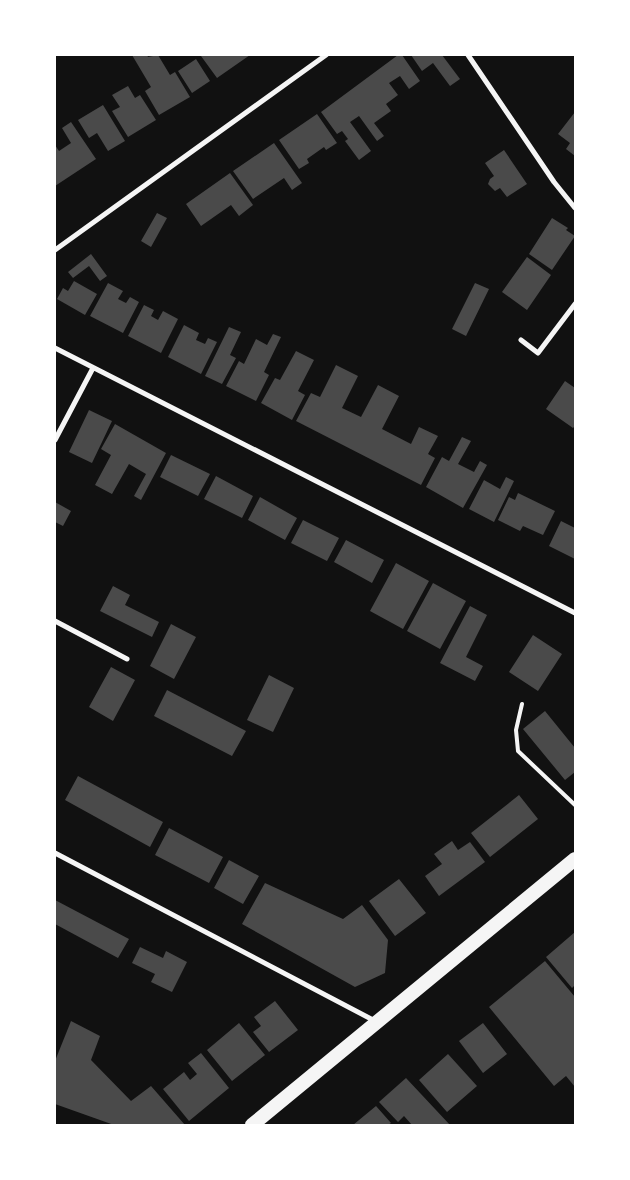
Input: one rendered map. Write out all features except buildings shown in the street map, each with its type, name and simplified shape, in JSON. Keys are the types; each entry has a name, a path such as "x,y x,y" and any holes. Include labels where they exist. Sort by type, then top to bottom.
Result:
{"highway":[{"path":"252,1125 575,859"}],"street":[{"path":"55,250 326,55"},
{"path":"468,55 554,182 575,208"},
{"path":"521,340 538,353 575,304"},
{"path":"55,348 575,613"},
{"path":"55,440 93,368"},
{"path":"55,621 127,659"},
{"path":"55,853 377,1022"}],"lane":[{"path":"522,704 516,730 518,751 575,805"}]}
